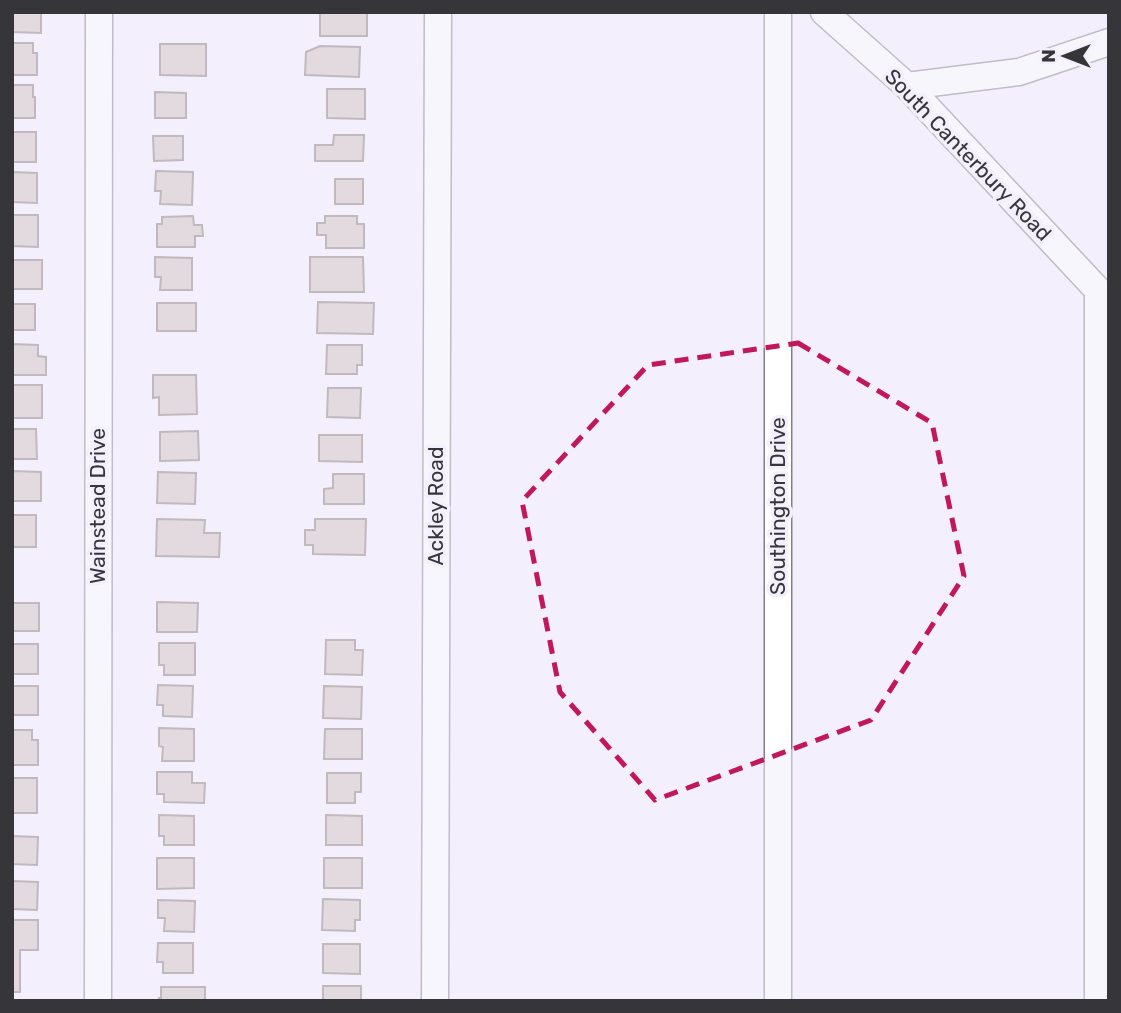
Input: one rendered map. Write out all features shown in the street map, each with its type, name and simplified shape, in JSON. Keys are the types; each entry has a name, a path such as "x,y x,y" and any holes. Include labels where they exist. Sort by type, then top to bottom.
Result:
{"street":[{"name":"Wainstead Drive","path":"97,1001 99,12"},
{"name":"Ackley Road","path":"435,1001 438,12"},
{"name":"Southington Drive","path":"778,12 778,1001"},
{"name":"South Canterbury Road","path":"824,12 906,86 1103,298"},
{"path":"906,86 1019,72 1109,42"},
{"path":"1098,1001 1103,298"}],"highlighted area":[{"path":"798,343 932,423 964,576 871,720 655,800 560,692 522,501 648,365"}],"building":[{"path":"12,12 41,12 41,33 12,32"},
{"path":"320,12 367,12 367,36 320,36"},
{"path":"12,43 33,43 33,53 37,53 37,75 12,75"},
{"path":"160,44 206,44 206,76 160,75"},
{"path":"320,46 360,47 359,77 305,75 306,52"},
{"path":"12,85 33,85 35,118 12,118"},
{"path":"327,89 365,89 365,119 327,118"},
{"path":"155,92 186,93 186,118 155,118"},
{"path":"12,132 36,132 36,162 12,162"},
{"path":"334,135 364,135 363,161 315,161 315,145 333,145"},
{"path":"153,136 183,136 183,160 154,161"},
{"path":"156,171 193,172 192,205 160,204 161,191 155,191"},
{"path":"12,172 37,173 37,203 12,202"},
{"path":"335,179 363,179 363,204 335,204"},
{"path":"12,215 38,215 38,247 12,246"},
{"path":"193,216 194,225 202,225 203,236 195,236 195,247 157,247 157,224 162,224 162,217"},
{"path":"325,216 357,216 357,224 364,224 364,248 326,248 326,235 317,235 317,223 325,223"},
{"path":"155,257 192,258 192,290 160,290 161,277 155,277"},
{"path":"310,257 363,257 364,292 310,292"},
{"path":"12,260 42,260 42,289 12,289"},
{"path":"318,302 374,303 373,334 317,333"},
{"path":"157,303 196,303 196,331 157,331"},
{"path":"12,304 35,304 35,330 12,330"},
{"path":"12,344 38,345 38,356 46,357 46,375 12,375"},
{"path":"327,345 362,345 362,365 357,365 357,374 326,374"},
{"path":"153,375 196,375 197,414 159,415 159,397 153,398"},
{"path":"12,385 42,385 42,418 12,418"},
{"path":"328,388 361,388 360,418 327,417"},
{"path":"12,429 36,429 37,459 12,459"},
{"path":"198,431 199,460 160,461 160,432"},
{"path":"319,435 362,435 362,462 319,461"},
{"path":"12,471 41,472 41,501 12,501"},
{"path":"158,472 196,473 195,504 157,503"},
{"path":"333,474 364,474 364,504 324,504 324,489 333,488"},
{"path":"12,515 36,515 36,547 12,547"},
{"path":"157,519 205,520 204,533 220,533 219,557 156,556"},
{"path":"315,519 366,519 365,555 313,554 313,545 305,545 305,530 315,530"},
{"path":"157,602 198,603 197,632 157,632"},
{"path":"12,603 39,603 39,631 12,631"},
{"path":"326,640 355,640 355,650 363,650 362,675 325,674"},
{"path":"159,643 195,643 195,675 164,675 164,665 159,665"},
{"path":"12,644 38,644 38,674 12,674"},
{"path":"158,685 193,686 192,717 163,716 163,705 157,705"},
{"path":"12,686 38,686 38,715 12,715"},
{"path":"324,686 362,687 361,719 323,718"},
{"path":"159,728 194,729 194,761 162,761 163,747 159,746"},
{"path":"325,729 362,729 362,759 324,759"},
{"path":"12,730 32,730 32,740 38,740 38,765 12,765"},
{"path":"157,772 192,772 192,783 205,783 204,803 164,802 164,794 157,794"},
{"path":"327,773 361,773 361,792 355,792 355,803 327,803"},
{"path":"12,778 37,778 37,813 12,813"},
{"path":"159,815 194,816 194,845 164,845 164,836 159,836"},
{"path":"326,815 362,816 362,845 326,845"},
{"path":"12,836 38,837 37,865 12,864"},
{"path":"157,858 194,858 194,888 157,889"},
{"path":"324,858 362,858 362,888 324,888"},
{"path":"12,881 38,882 37,910 12,909"},
{"path":"323,899 360,900 360,920 355,920 355,931 322,930"},
{"path":"158,900 195,901 194,932 164,931 165,918 158,918"},
{"path":"12,920 38,920 38,950 20,950 20,992 12,992"},
{"path":"158,943 193,943 193,973 163,973 163,962 157,962"},
{"path":"323,944 360,944 360,974 323,973"},
{"path":"323,986 361,986 361,1001 323,1001"},
{"path":"161,987 205,987 205,1001 158,1001 161,998"}]}
